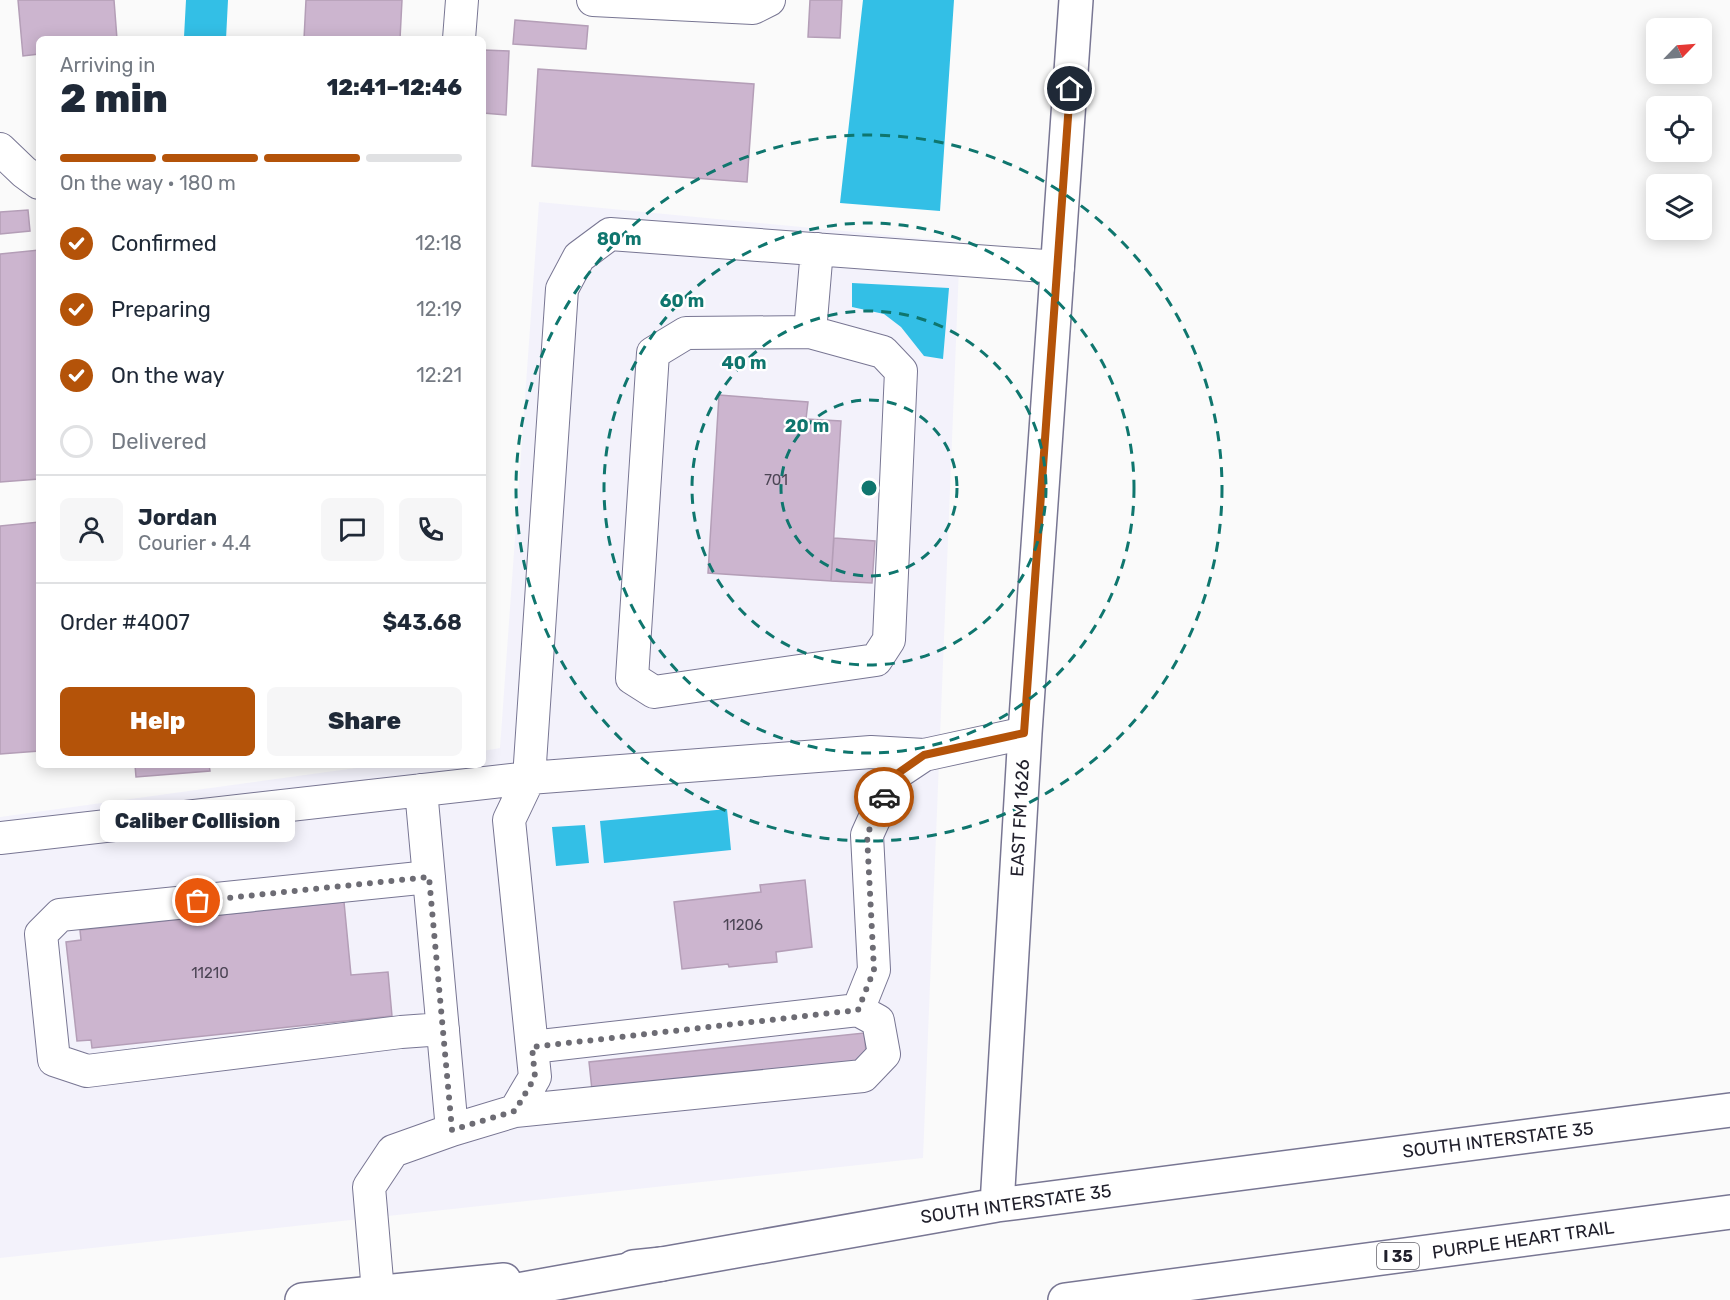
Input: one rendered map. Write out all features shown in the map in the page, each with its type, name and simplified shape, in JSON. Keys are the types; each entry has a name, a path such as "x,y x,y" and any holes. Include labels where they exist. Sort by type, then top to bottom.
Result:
{"main road":[{"name":"EAST FM 1626","path":"997,1205 1024,733 1076,0"},
{"name":"SOUTH INTERSTATE 35","path":"303,1300 662,1264 997,1205 1730,1110"},
{"name":"PURPLE HEART TRAIL","path":"1065,1300 1730,1212"},
{"path":"462,1300 662,1264"}],"lane":[{"path":"459,36 462,0"},
{"path":"593,0 753,8 769,0"},
{"path":"0,149 36,181"},
{"path":"515,1111 535,1077 509,820 529,778 562,289 579,257 610,234 1058,267"},
{"path":"810,332 816,249"},
{"path":"810,332 883,352 901,371 889,640 876,660 654,692 632,678 653,353 686,333 810,332"},
{"path":"0,838 529,778 871,752 924,755 1024,733"},
{"path":"858,1010 874,970 867,835 894,776 924,755"},
{"path":"421,790 452,1130"},
{"path":"429,877 60,915 41,934 54,1060 87,1071 401,1032 443,1029"},
{"path":"378,1292 369,1187 393,1151 515,1111 863,1076 884,1053 878,1022 858,1010 532,1047"}],"shaded area":[{"path":"539,202 960,242 923,1158 0,1258 0,817 356,768 486,768 486,750 500,748"}],"water":[{"path":"186,0 228,0 226,36 184,36"},
{"path":"863,0 954,0 940,211 840,203"},
{"path":"852,283 949,288 943,359 924,356 901,327 884,314 852,307"},
{"path":"727,809 731,850 604,863 600,821"},
{"path":"585,825 589,863 556,866 552,827"}],"building":[{"path":"18,0 114,0 117,36 36,36 36,54 23,56"},
{"path":"306,0 402,0 400,36 304,36"},
{"path":"810,0 842,0 840,38 808,37"},
{"path":"515,20 588,26 586,49 513,44"},
{"path":"486,50 509,51 506,115 486,113"},
{"path":"538,69 754,84 747,182 532,166"},
{"path":"28,210 30,231 0,234 0,212"},
{"path":"36,250 36,479 0,482 0,254"},
{"path":"719,395 808,402 806,419 841,421 831,581 708,573"},
{"path":"36,522 36,751 0,754 0,526"},
{"path":"834,538 875,541 872,583 831,581"},
{"path":"135,768 210,768 210,771 136,777"},
{"path":"805,880 812,947 776,952 777,962 682,969 674,902 761,892 760,885"},
{"path":"344,902 351,975 388,972 392,1016 92,1048 91,1040 77,1041 66,942 81,940 80,930"},
{"path":"864,1033 867,1061 592,1090 589,1062"}],"way so far":[{"path":"198,901 429,877 452,1130 515,1111 535,1077 532,1047 858,1010 874,970 867,835 884,797"}],"place":[{"name":"Caliber Collision","path":"198,901"}],"route":[{"path":"884,797 894,776 924,755 1024,733 1070,89"}]}
